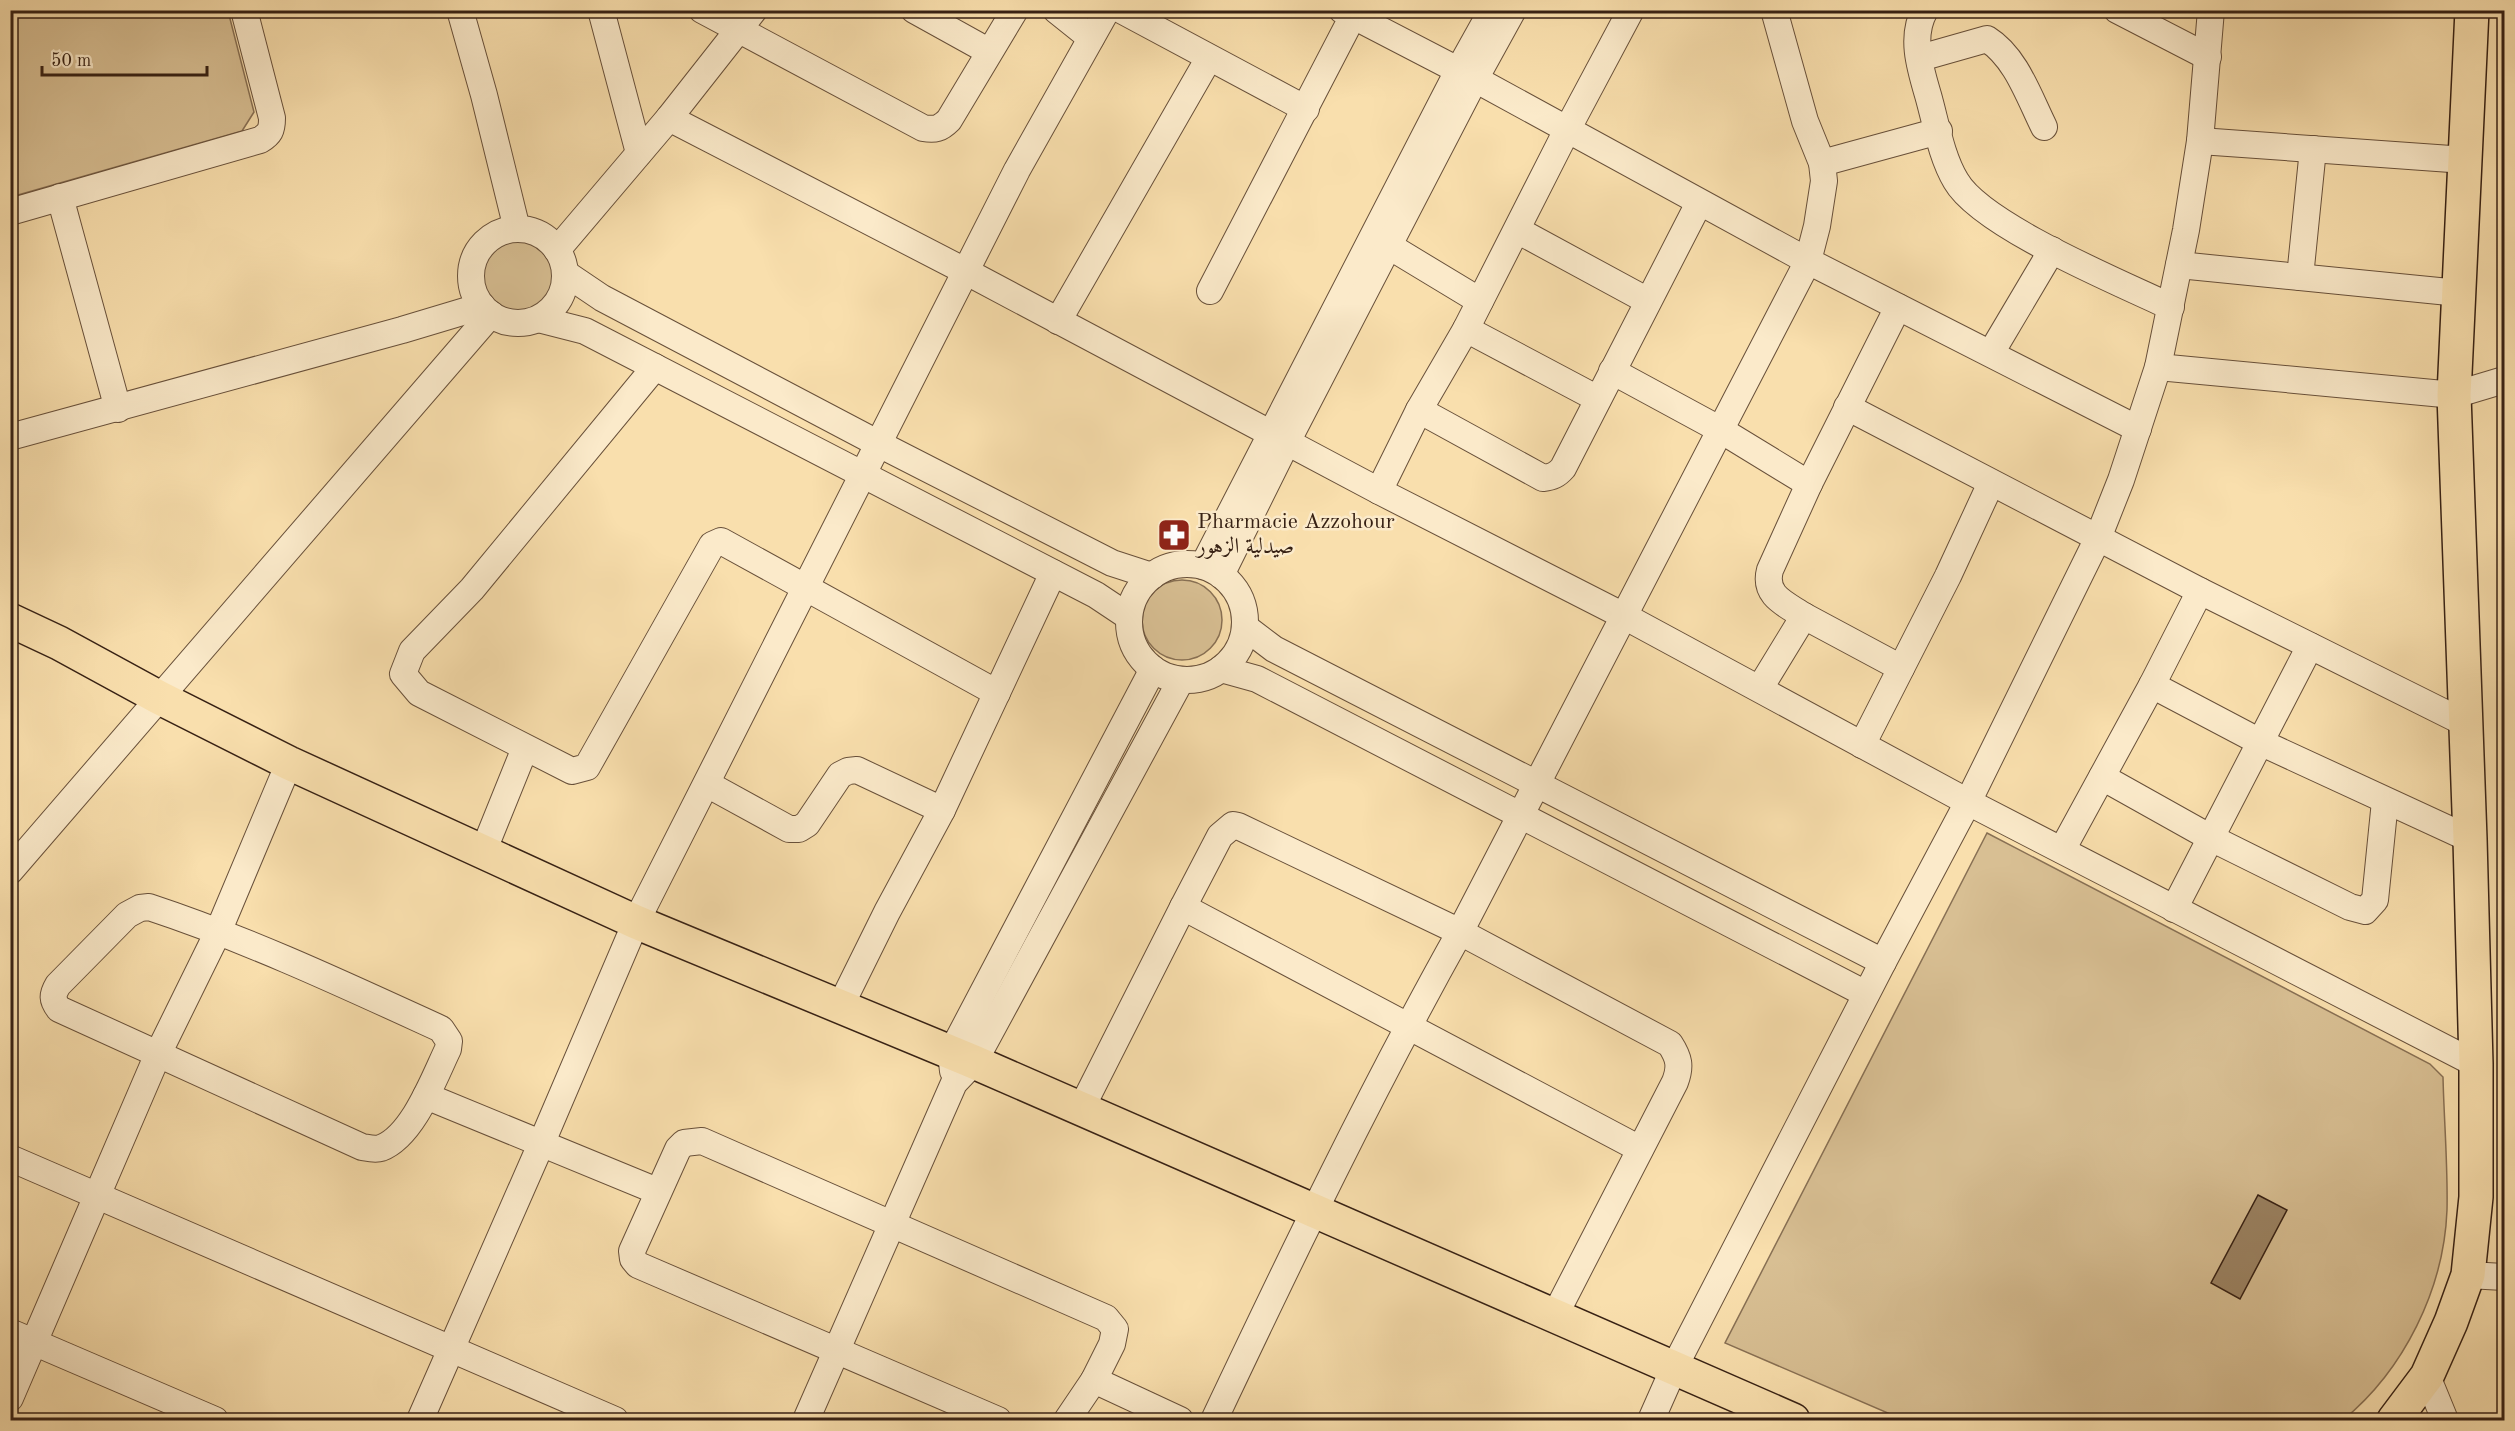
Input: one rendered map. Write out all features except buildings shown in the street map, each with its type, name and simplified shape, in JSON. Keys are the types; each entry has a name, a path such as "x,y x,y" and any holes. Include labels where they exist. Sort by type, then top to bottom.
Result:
{"main road":[{"path":"2394,1420 2427,1376 2451,1322 2468,1275 2476,1197 2476,1064 2470,839 2454,394 2472,10"},
{"path":"10,620 59,643 158,697 289,763 636,921 840,1007 960,1066 1081,1108 1793,1420"}],"street":[{"path":"10,212 260,140 267,136 272,129 272,118 244,10"},
{"path":"460,10 517,229"},
{"path":"602,10 639,153"},
{"path":"702,10 747,20 923,128 933,130 949,120 988,51 1015,10"},
{"path":"914,10 988,51"},
{"path":"1056,10 1091,38"},
{"path":"420,1420 636,921 1017,170 1107,10"},
{"path":"1121,10 1306,109"},
{"path":"1280,438 1389,246 1466,75 1492,10"},
{"path":"1212,571 1466,75 1513,10"},
{"path":"1379,491 1419,410 1466,328 1566,130 1631,10"},
{"path":"1214,1420 1314,1210 1408,1025 1460,932 1808,261 1823,192 1822,163 1805,121 1773,10"},
{"path":"1925,10 1918,29 1917,44 1939,131 1950,169 1957,183 1968,196 1990,214 2052,250 2171,307"},
{"path":"2117,10 2208,57"},
{"path":"1652,1420 1674,1368 1866,994 1968,802 2098,538 2158,367 2171,307 2200,141 2211,10"},
{"path":"1210,291 1306,109 1351,12 1808,261 2138,429"},
{"path":"747,20 639,153 561,262 564,287 558,300 549,311 538,319 522,323 506,321 486,310 474,293 471,278 472,263 479,250 489,238 502,231 517,229 533,231 547,239 561,262 602,298 879,444 1112,563 1152,576"},
{"path":"1920,58 1987,39 2001,48 2010,60 2044,127"},
{"path":"1058,321 1209,58"},
{"path":"669,118 965,271 1379,491 1624,616 1968,802 2476,1064"},
{"path":"1822,163 1939,131"},
{"path":"2200,141 2465,160"},
{"path":"2300,277 2313,149"},
{"path":"60,197 118,409"},
{"path":"1419,410 1543,478 1552,477 1563,468 1699,203"},
{"path":"1517,230 1648,301"},
{"path":"1389,246 1480,301"},
{"path":"1991,353 2052,250"},
{"path":"2179,265 2459,293"},
{"path":"1898,308 1809,484 1767,581 1769,589 1777,597 1804,616 1901,668"},
{"path":"10,438 486,310"},
{"path":"10,871 486,310"},
{"path":"538,319 585,331 1096,595 1129,617"},
{"path":"1466,328 1598,399"},
{"path":"655,367 472,588 412,651 403,674 419,693 572,771 587,767 712,545 721,541 997,693"},
{"path":"2158,367 2454,394 2505,380"},
{"path":"1612,371 1719,429 1809,484"},
{"path":"1847,407 2200,591 2465,723"},
{"path":"1862,745 1948,576 1992,483"},
{"path":"1185,564 1212,571 1234,589 1243,607 1245,627 1241,643 1233,657 1221,669 1209,676 1181,680 1166,676 1153,669 1139,654 1130,637 1129,617 1132,601 1140,587 1167,567 1185,564"},
{"path":"840,1007 887,912 942,810 1053,573"},
{"path":"2062,850 2152,685 2200,591"},
{"path":"1760,688 1804,616"},
{"path":"1245,627 1274,649 1883,962"},
{"path":"2174,909 2262,743 2310,646"},
{"path":"806,1420 960,1066 1153,669"},
{"path":"1221,669 1257,679 1866,994"},
{"path":"960,1066 1181,680"},
{"path":"2152,685 2262,743 2470,839"},
{"path":"483,852 525,747"},
{"path":"10,1398 158,1054 218,932 289,763"},
{"path":"707,783 789,829 799,829 807,824 840,776 848,771 857,770 942,810"},
{"path":"2102,777 2211,838 2350,908 2365,911 2375,900 2385,801"},
{"path":"1081,1108 1220,836 1233,825 1460,932 1670,1044 1678,1057 1680,1069 1675,1082 1554,1317"},
{"path":"1183,907 1640,1149"},
{"path":"140,908 150,908 218,932 356,990 441,1029 448,1041 448,1049 426,1096 399,1137 378,1149 362,1148 158,1054 59,1009 53,999 53,993 127,915 140,908"},
{"path":"426,1096 657,1191"},
{"path":"998,1420 638,1265 633,1259 632,1251 657,1191 678,1149 684,1143 702,1141 1106,1318 1115,1329 1112,1344 1094,1380 1067,1420"},
{"path":"10,1158 615,1420"},
{"path":"2468,1275 2505,1277"},
{"path":"10,1332 215,1420"},
{"path":"2427,1376 2445,1420"},
{"path":"1094,1380 1180,1420"}],"shaded area":[{"path":"11,10 228,11 254,112 242,131 11,197"},
{"path":"516,233 532,236 546,245 555,259 558,275 555,291 546,305 532,314 516,317 500,314 486,305 477,291 474,275 477,259 486,245 500,236"},
{"path":"1174,580 1190,580 1211,591 1222,612 1222,628 1211,649 1190,660 1174,660 1160,654 1148,642 1142,628 1142,612 1148,598 1160,586"},
{"path":"1987,833 2430,1064 2443,1077 2447,1210 2438,1269 2417,1326 2402,1352 2385,1377 2343,1420 1904,1420 1725,1343"}],"place":[{"name":"Pharmacie Azzohour صيدلية الزهور","path":"1174,535"}]}
